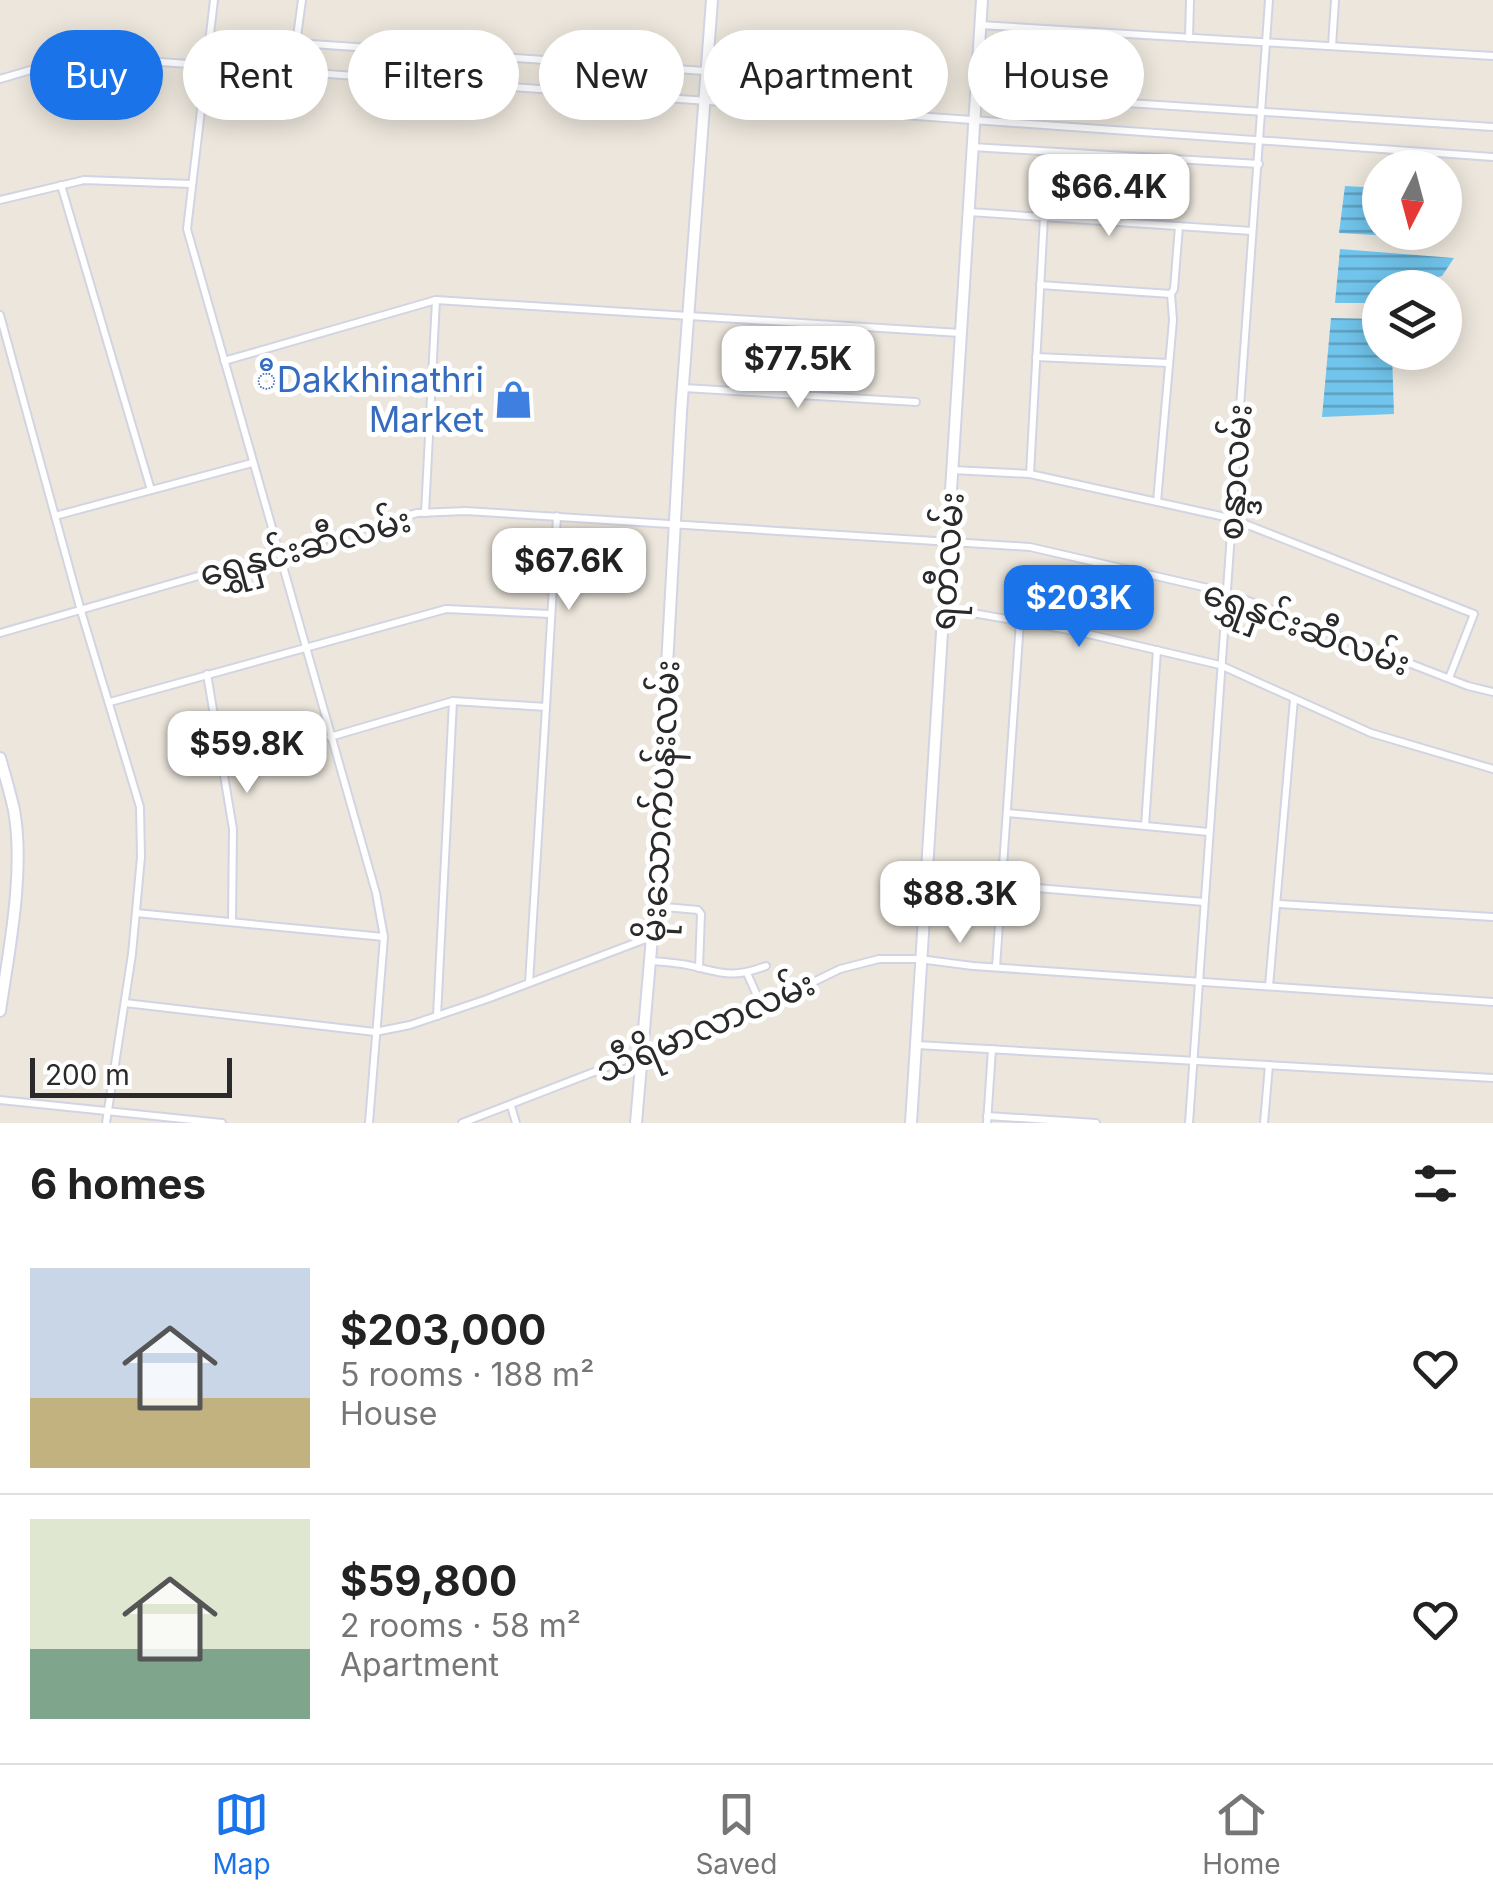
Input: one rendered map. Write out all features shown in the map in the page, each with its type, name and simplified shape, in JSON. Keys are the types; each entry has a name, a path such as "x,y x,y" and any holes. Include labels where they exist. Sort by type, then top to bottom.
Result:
{"street":[{"path":"209,30 214,0"},
{"path":"299,30 302,0"},
{"name":"မိုးသောက်ပန်းလမ်း","path":"710,30 712,0"},
{"name":"ရတီလမ်း","path":"980,30 982,0"},
{"path":"1189,38 1190,0"},
{"name":"စန္ဒာလမ်း","path":"1189,1123 1269,0"},
{"path":"1332,46 1336,0"},
{"path":"980,25 1493,56"},
{"path":"328,45 704,71"},
{"path":"0,79 82,58 183,65"},
{"path":"328,74 704,100"},
{"name":"မိုးသောက်ပန်းလမ်း","path":"636,1123 654,906 683,388 704,100"},
{"path":"1144,105 1493,127"},
{"path":"198,120 187,229 376,893 384,937 368,1123"},
{"path":"974,120 1493,156"},
{"name":"ရတီလမ်း","path":"911,1123 974,120"},
{"path":"972,147 1258,164"},
{"path":"0,200 84,180 191,184"},
{"path":"60,185 150,490"},
{"path":"968,212 1252,231"},
{"path":"1030,474 1044,217"},
{"path":"1157,502 1178,226"},
{"path":"1040,285 1170,294"},
{"path":"224,361 436,300 960,333"},
{"path":"424,513 436,300"},
{"path":"0,315 81,611 140,807 136,913 106,1123"},
{"path":"1036,357 1169,363"},
{"path":"683,388 916,402"},
{"path":"55,516 252,463"},
{"path":"952,470 1030,474 1230,518 1474,614 1449,678"},
{"name":"ရွှေနှင်းဆီလမ်း","path":"0,633 424,513 466,510 1030,547 1225,592 1493,692"},
{"path":"530,983 557,516"},
{"path":"943,608 1220,665 1371,733 1493,769"},
{"path":"110,702 446,609 550,614"},
{"path":"996,967 1020,621"},
{"path":"1145,826 1157,650"},
{"path":"208,674 233,829 232,922"},
{"path":"1270,986 1294,700"},
{"path":"330,737 453,701 546,707"},
{"path":"437,1016 453,701"},
{"path":"0,758 14,813 16,842 15,904 0,1011"},
{"path":"1007,813 1209,832"},
{"path":"1002,886 1204,902"},
{"path":"1279,904 1493,917"},
{"path":"654,906 698,910 702,914 698,968"},
{"path":"136,913 384,937"},
{"path":"125,1003 375,1032 437,1016 652,936"},
{"name":"သီရိမာလာလမ်း","path":"462,1123 762,1008 840,969 879,958 1493,1002"},
{"path":"650,961 712,974 747,973 766,966"},
{"path":"747,973 762,1008"},
{"path":"916,1045 1493,1078"},
{"path":"992,1049 987,1119 1096,1123"},
{"path":"1264,1123 1269,1065"},
{"path":"0,1100 222,1123"},
{"path":"511,1106 516,1123"}],"water":[{"path":"1345,186 1362,187 1362,234 1339,233"},
{"path":"1340,249 1454,258 1446,270 1362,270 1362,303 1335,303"},
{"path":"1331,318 1362,319 1362,370 1393,370 1394,414 1322,417"}],"place":[{"name":"ီDakkhinathri Market","path":"514,399"}]}
